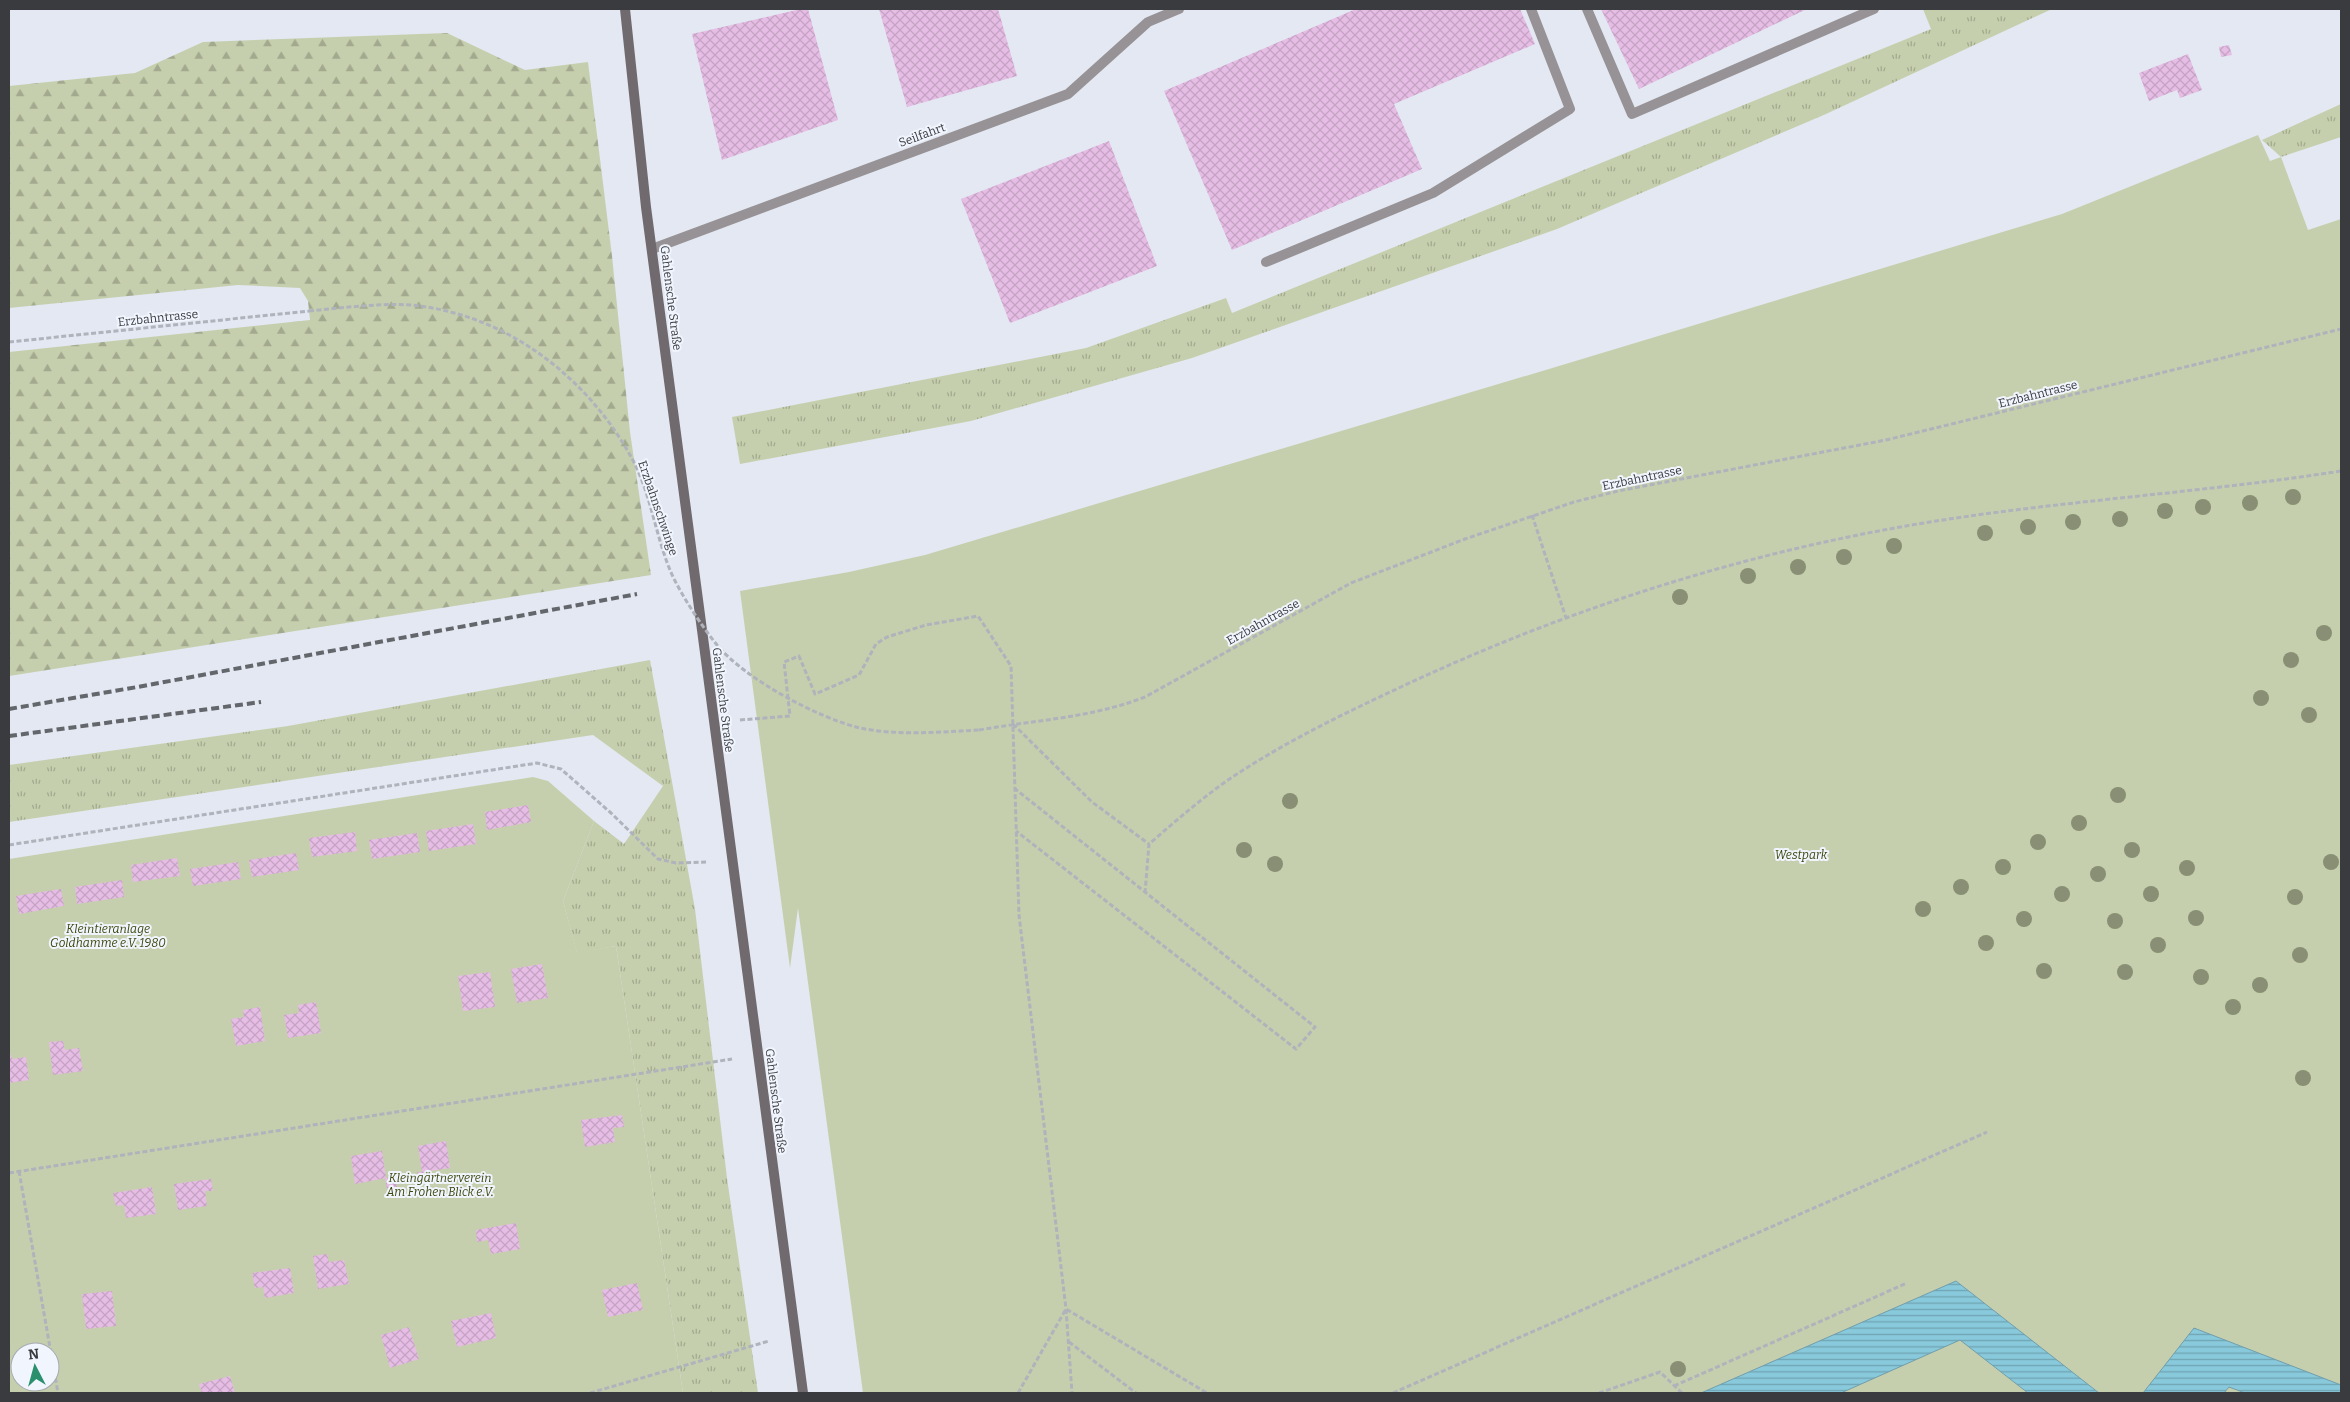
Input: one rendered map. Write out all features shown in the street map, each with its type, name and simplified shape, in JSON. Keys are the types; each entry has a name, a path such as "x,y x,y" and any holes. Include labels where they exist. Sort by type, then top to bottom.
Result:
{"street":[{"name":"Gahlensche Straße","path":"625,9 646,207 803,1393"}],"lane":[{"name":"Seilfahrt","path":"652,249 1068,94 1148,22 1179,9"},
{"path":"1266,262 1432,193 1570,109 1532,9"},
{"path":"1587,9 1632,114 1874,9"}],"path":[{"name":"Erzbahnschwinge","path":"309,311 369,305 420,307 457,314 502,331 543,355 580,386 608,418 627,449 644,485 664,554 674,579 694,612 718,646 726,653 756,678 798,702 826,717 860,728 907,734 978,730"},
{"name":"Erzbahntrasse","path":"9,342 309,311"},
{"name":"Erzbahntrasse","path":"978,730 1077,716 1116,708 1145,697 1351,583 1389,566 1532,516 1618,491 1886,440 2341,329"},
{"path":"1144,893 1149,844 1232,778 1288,743 1428,674 1495,645 1566,618 1742,561 1830,540 1946,520 2341,471"},
{"path":"1532,516 1566,618"},
{"path":"714,722 790,716 784,662 799,656 814,694 859,675 876,644 886,637 926,625 978,616 1011,666 1019,915 1066,1309 1072,1393"},
{"path":"1013,724 1092,802 1149,844"},
{"path":"9,845 537,763 561,769 611,813 658,859 676,863 732,861"},
{"path":"1014,788 1314,1027 1296,1049 1016,831"},
{"path":"9,1173 757,1054"},
{"path":"1393,1393 1987,1132"},
{"path":"19,1171 58,1393"},
{"path":"1674,1386 1908,1283"},
{"path":"1018,1393 1066,1309"},
{"path":"1066,1309 1207,1393"},
{"path":"590,1393 795,1334"},
{"path":"1069,1342 1136,1393"},
{"path":"1599,1393 1660,1372 1682,1393"}],"green space":[{"path":"1923,9 2052,9 1826,114 1557,229 1192,358 971,421 740,464 732,417 1086,348 1226,298 1232,313 1931,29"},
{"path":"447,33 525,70 588,62 612,256 630,432 651,575 9,676 9,352 310,320 308,301 300,288 238,285 9,308 9,86 135,73 203,42"},
{"path":"2341,104 2341,137 2281,157 2262,140"},
{"name":"Westpark","path":"2258,135 2270,161 2281,157 2308,230 2341,219 2341,1393 863,1393 798,908 790,968 740,591 849,572 925,555 1549,369 2062,214"},
{"path":"650,660 695,909 727,1178 758,1393 683,1393 616,946 577,953 563,901 594,821 624,844 663,786 593,735 9,822 9,765 288,726"},
{"name":"Kleingärtnerverein Am Frohen Blick e.V.","path":"533,777 548,781 594,821 563,901 577,952 616,946 683,1393 9,1393 9,859"}],"water":[{"path":"1956,1281 2099,1393 2028,1393 1960,1340 1841,1393 1701,1393"},
{"path":"2194,1328 2341,1385 2341,1393 2245,1393 2229,1387 2224,1393 2143,1393"}],"building":[{"path":"808,9 838,120 722,160 692,34"},
{"path":"879,9 998,9 1017,76 907,107"},
{"path":"1356,9 1520,9 1535,44 1394,104 1422,169 1232,250 1164,91"},
{"path":"1601,9 1807,9 1639,89"},
{"path":"2229,45 2232,55 2221,57 2219,47"},
{"path":"2188,54 2202,90 2180,98 2177,90 2149,101 2139,73"},
{"path":"1109,141 1157,266 1010,323 961,199"},
{"path":"528,805 531,822 487,830 485,812"},
{"path":"473,824 476,844 429,851 426,831"},
{"path":"355,832 357,851 312,857 309,838"},
{"path":"417,833 420,852 372,859 369,840"},
{"path":"296,853 299,870 252,877 249,860"},
{"path":"177,858 180,876 133,882 131,865"},
{"path":"238,862 241,879 193,886 190,869"},
{"path":"122,880 124,897 77,904 75,887"},
{"path":"61,889 64,906 19,914 16,896"},
{"path":"542,964 548,998 517,1003 511,969"},
{"path":"490,972 495,1007 463,1011 458,976"},
{"path":"316,1002 321,1033 288,1038 284,1015 299,1013 298,1005"},
{"path":"260,1007 265,1041 236,1046 231,1019 244,1017 243,1010"},
{"path":"63,1041 65,1050 79,1048 83,1071 53,1075 49,1042"},
{"path":"9,1050 12,1059 26,1057 29,1080 9,1083"},
{"path":"622,1115 624,1127 613,1128 615,1142 585,1147 581,1120"},
{"path":"446,1141 450,1168 424,1172 426,1182 419,1183 417,1172 422,1172 418,1146"},
{"path":"382,1151 386,1178 355,1184 351,1156"},
{"path":"395,1177 397,1187 387,1189 385,1178"},
{"path":"211,1179 213,1191 205,1191 207,1206 178,1210 174,1184"},
{"path":"152,1187 156,1214 126,1218 124,1205 116,1206 113,1193"},
{"path":"516,1223 520,1249 491,1254 488,1240 477,1242 476,1230"},
{"path":"327,1254 329,1262 344,1260 349,1284 318,1289 313,1256"},
{"path":"290,1268 294,1293 265,1298 263,1287 255,1288 252,1273"},
{"path":"637,1283 643,1310 608,1317 602,1290"},
{"path":"112,1291 116,1326 86,1329 82,1294"},
{"path":"491,1313 496,1338 457,1347 451,1321"},
{"path":"409,1327 419,1359 390,1368 381,1335"},
{"path":"230,1376 235,1393 202,1393 199,1384"}],"railway":[{"path":"9,709 143,686 637,594"},
{"path":"9,736 261,702"}],"park label":[{"name":"Kleintieranlage Goldhamme e.V. 1980","path":"108,936"}]}
